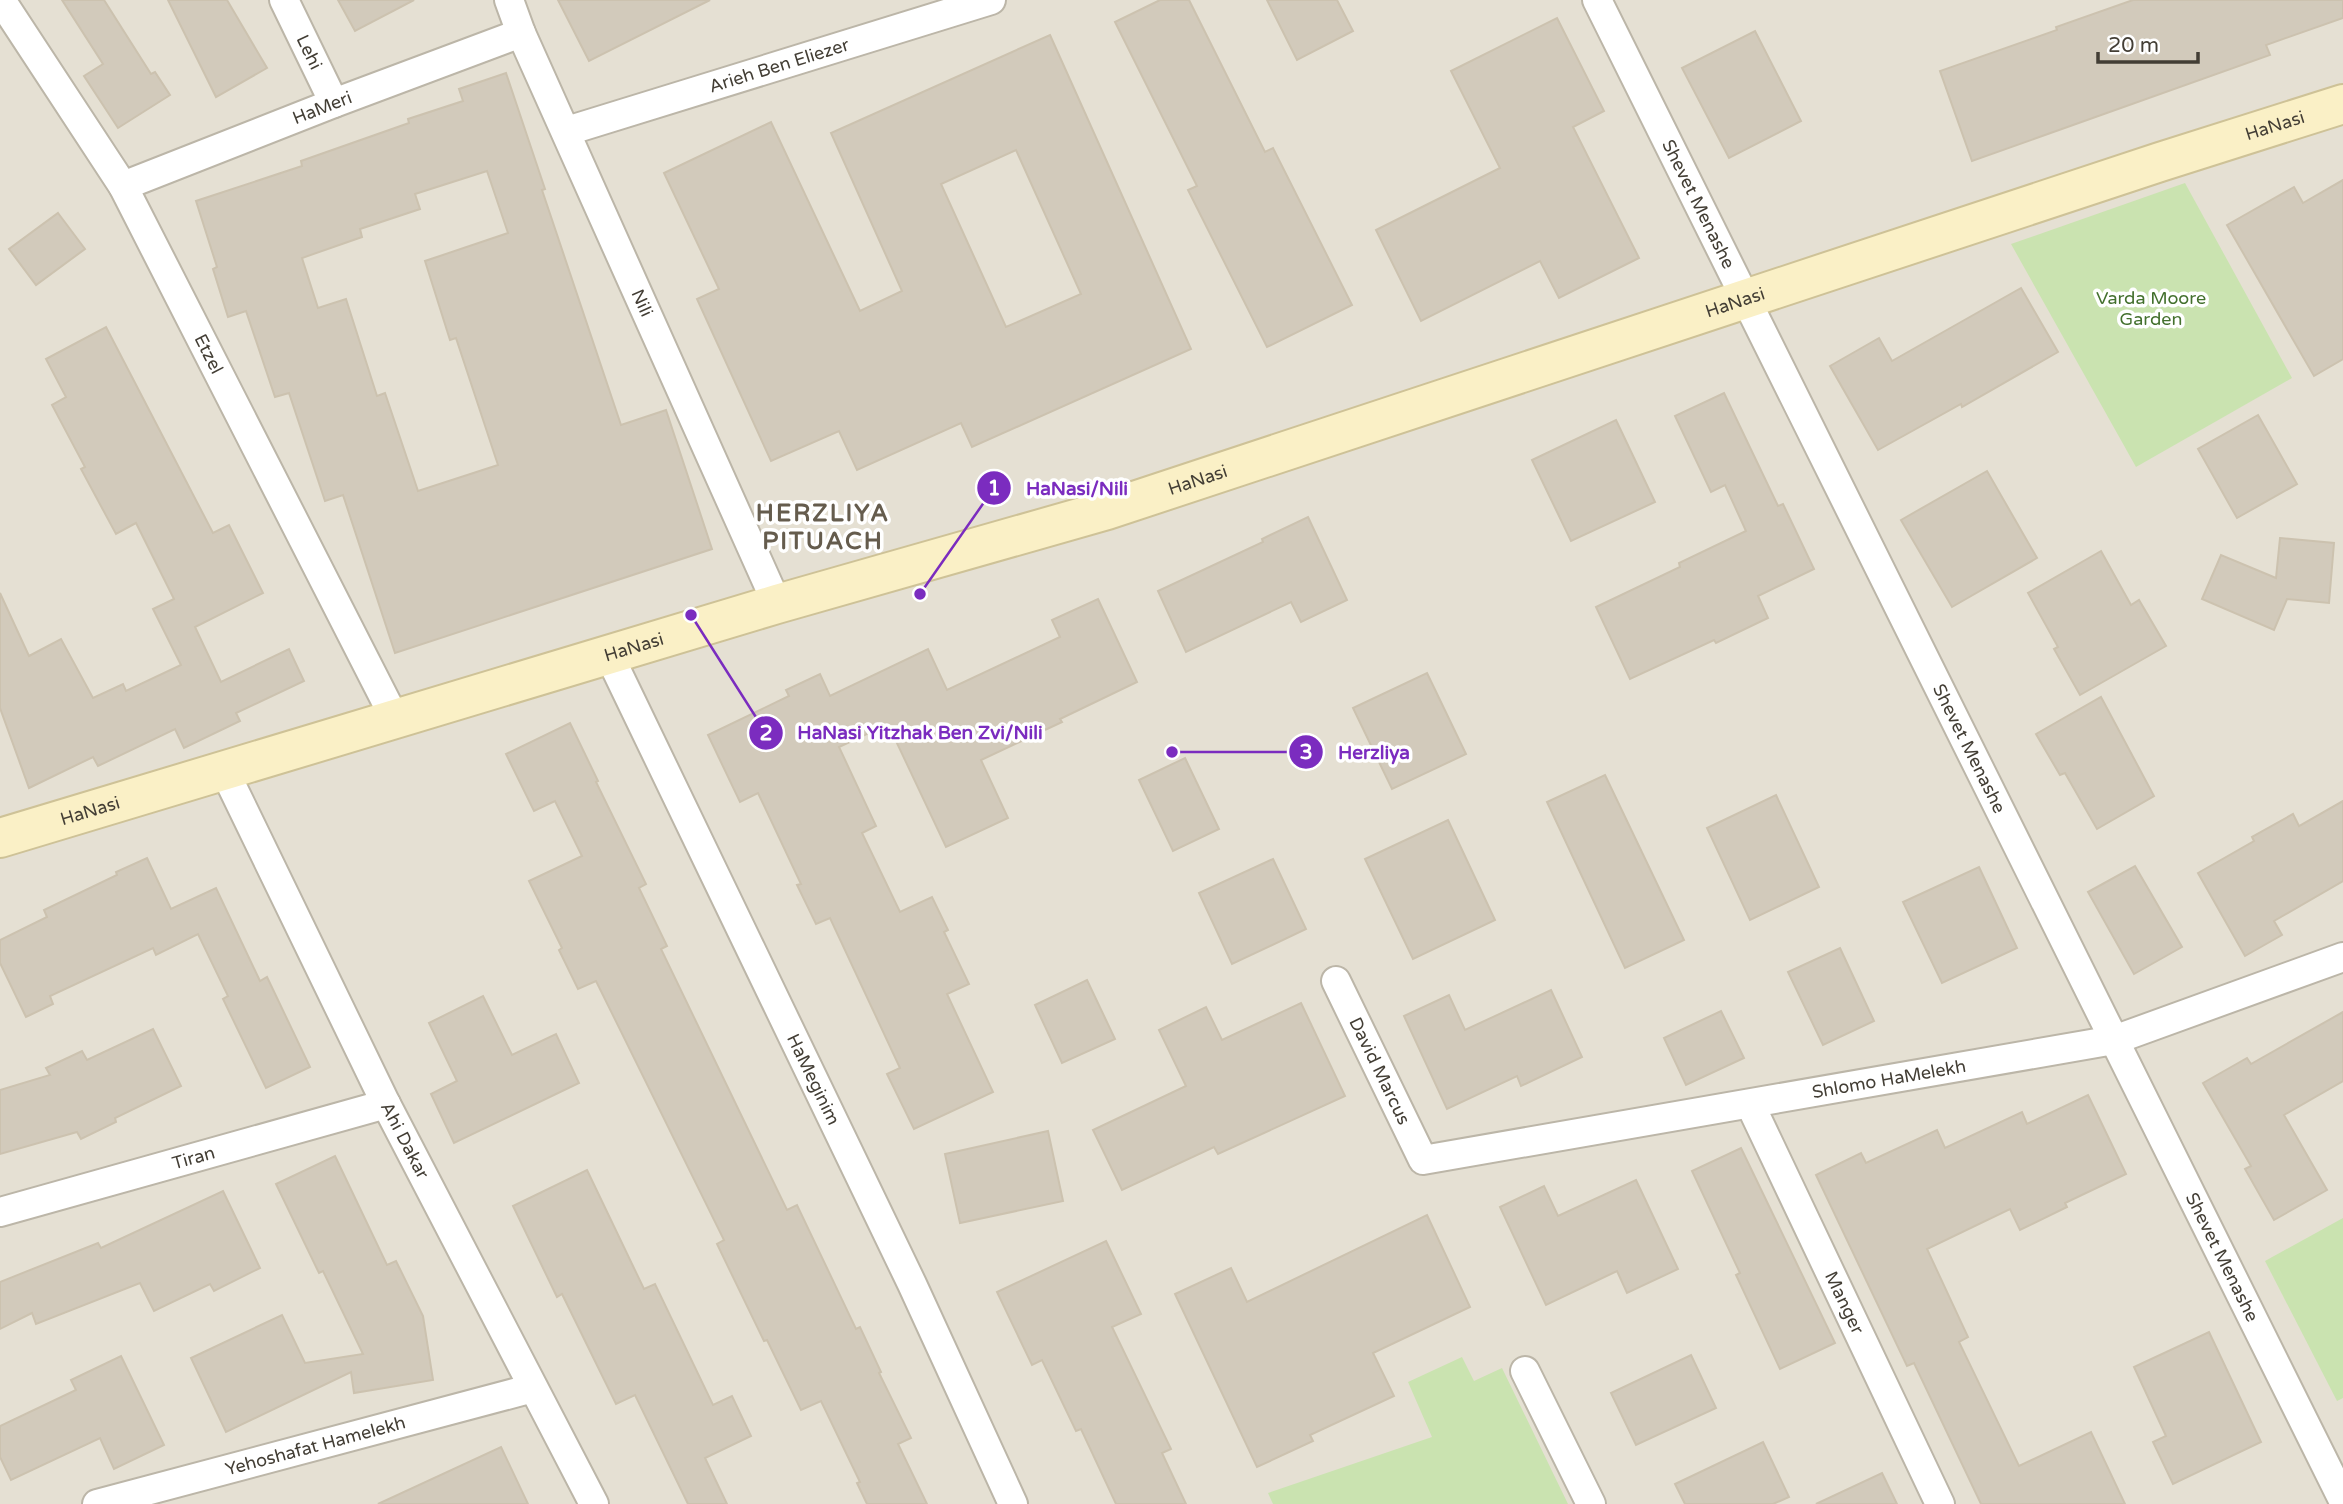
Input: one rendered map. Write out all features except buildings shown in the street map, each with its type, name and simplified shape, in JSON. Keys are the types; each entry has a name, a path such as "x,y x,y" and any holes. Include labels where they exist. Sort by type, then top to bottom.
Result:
{"street":[{"name":"Etzel","path":"1,0 123,186 395,719"},
{"name":"Lehi","path":"285,0 334,103"},
{"name":"Nili","path":"509,0 521,33 778,604"},
{"name":"Arieh Ben Eliezer","path":"567,131 991,0"},
{"name":"Shevet Menashe","path":"1597,0 2343,1500"},
{"name":"HaMeri","path":"123,186 521,33"},
{"name":"HaNasi","path":"0,838 778,604 1107,510 2343,104"},
{"name":"HaMeginim","path":"608,655 912,1284 1013,1504"},
{"name":"Ahi Dakar","path":"225,772 386,1104 594,1504"},
{"name":"Shlomo HaMelekh","path":"1423,1160 2114,1040 2343,957"},
{"name":"David Marcus","path":"1336,981 1423,1160"},
{"name":"Tiran","path":"0,1212 386,1104"},
{"name":"Manger","path":"1750,1104 1940,1504"},
{"path":"1525,1371 1591,1504"},
{"name":"Yehoshafat Hamelekh","path":"97,1504 533,1388"}],"shaded area":[{"path":"0,0 2343,0 2343,1504 0,1504"}],"green space":[{"name":"Varda Moore Garden","path":"2185,183 2292,378 2136,467 2011,244"},
{"path":"2343,1218 2343,1398 2337,1401 2265,1261"},
{"path":"1462,1357 1474,1381 1502,1368 1568,1504 1273,1504 1268,1493 1432,1437 1408,1382"}],"place":[{"name":"HaNasi/Nili","path":"920,594"},
{"name":"HaNasi Yitzhak Ben Zvi/Nili","path":"691,615"},
{"name":"Herzliya","path":"1172,752"}],"district":[{"name":"HERZLIYA PITUACH","path":"823,527"}]}
